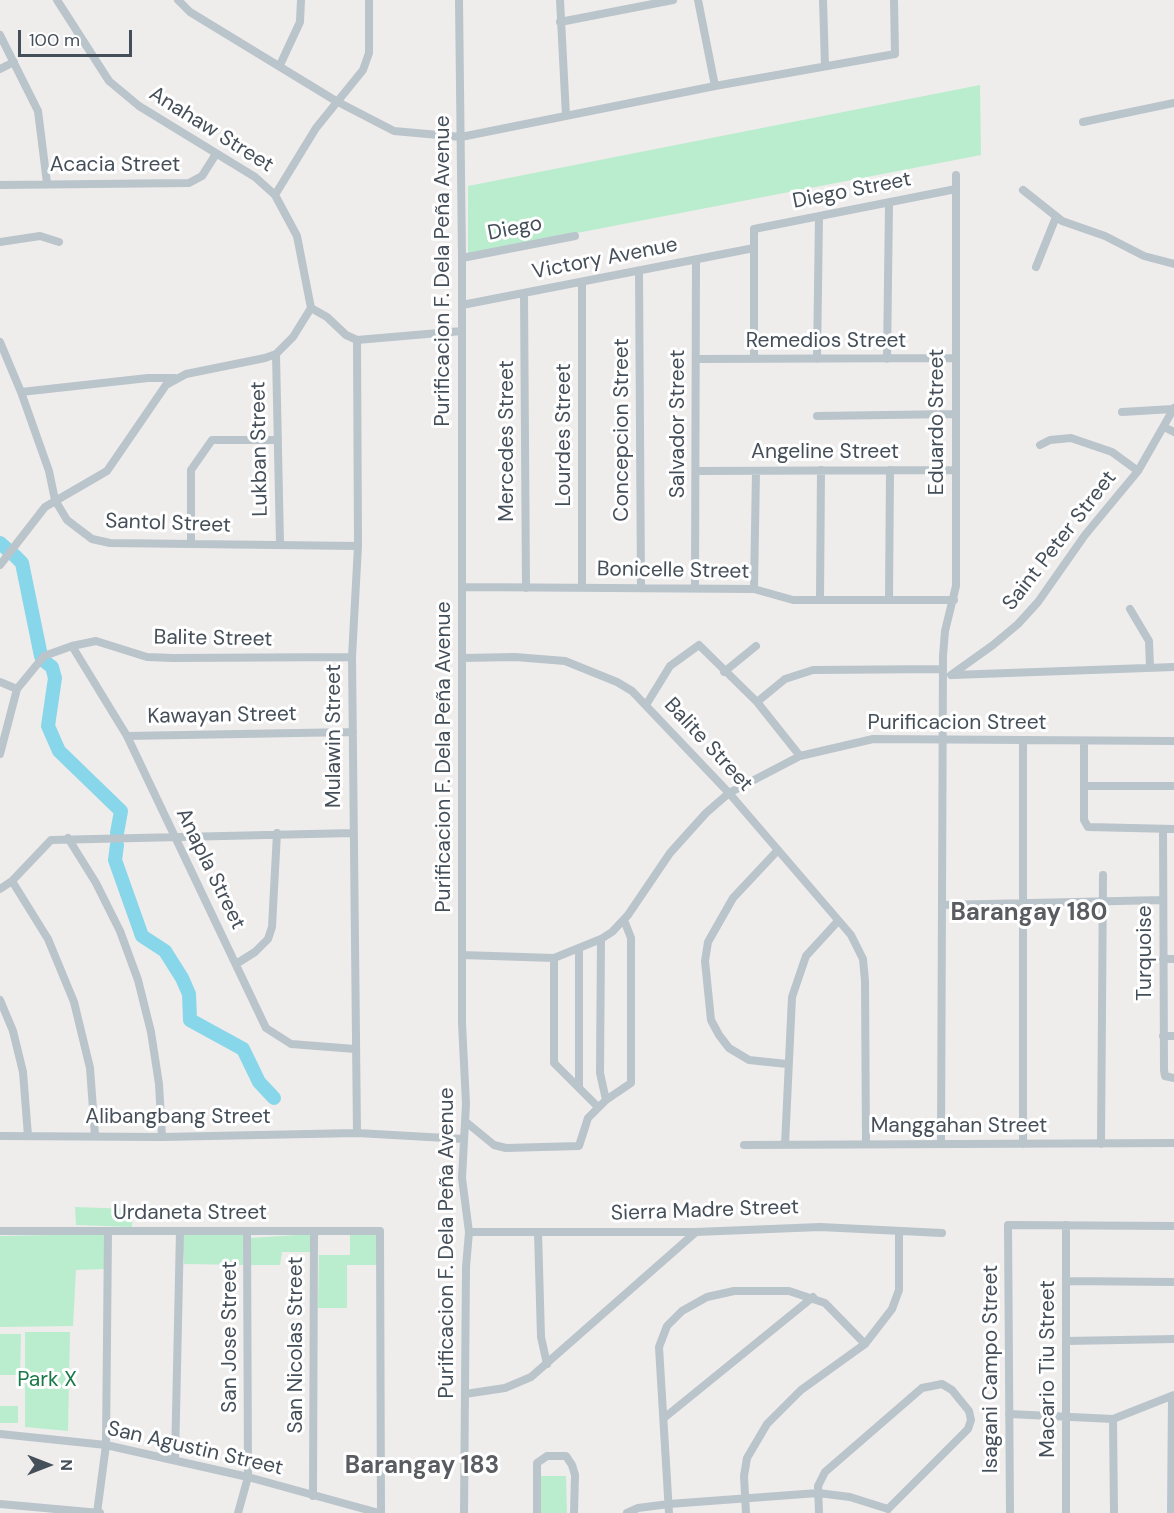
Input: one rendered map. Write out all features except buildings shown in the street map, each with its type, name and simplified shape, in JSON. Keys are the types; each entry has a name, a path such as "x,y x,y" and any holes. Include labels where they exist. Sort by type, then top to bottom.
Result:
{"street":[{"name":"Anahaw Street","path":"57,0 65,16 109,81 139,106 255,177 275,195 297,236 311,308"},
{"path":"178,0 190,12 336,101 394,131 461,137 715,86 894,54 894,0"},
{"path":"280,65 300,22 301,0"},
{"path":"275,195 316,128 336,101 358,79 367,62 369,0"},
{"name":"Purificacion F. Dela Peña Avenue","path":"459,0 462,258 462,955 466,1122 462,1178 469,1232 466,1267 464,1513"},
{"path":"560,0 566,116"},
{"path":"560,22 673,0"},
{"path":"698,0 715,86"},
{"path":"824,0 825,66"},
{"path":"0,35 38,111 47,183"},
{"path":"0,69 14,62"},
{"path":"1083,122 1174,104"},
{"name":"Acacia Street","path":"0,185 189,183 202,176 216,153"},
{"name":"Eduardo Street","path":"941,1144 944,740 947,677 943,669 945,631 954,600 956,175"},
{"name":"Diego Street","path":"754,248 754,229 956,189"},
{"path":"1023,190 1056,217 1105,236 1144,256 1174,264"},
{"path":"887,358 889,203"},
{"path":"817,359 819,216"},
{"path":"1036,267 1056,217"},
{"path":"0,242 40,236 59,242"},
{"name":"Diego","path":"462,258 575,236"},
{"path":"754,248 754,359"},
{"name":"Victory Avenue","path":"462,305 754,248"},
{"name":"Salvador Street","path":"696,260 696,588"},
{"name":"Concepcion Street","path":"639,271 641,588"},
{"name":"Lourdes Street","path":"582,282 582,588"},
{"name":"Mercedes Street","path":"524,293 526,588"},
{"path":"21,392 148,378 176,378 276,354 293,337 311,308 327,317 346,335 357,340 462,331"},
{"name":"Mulawin Street","path":"357,340 357,546 352,657 357,1133"},
{"name":"Santol Street","path":"0,342 21,392 49,471 55,500 67,520 92,539 110,543 357,546"},
{"name":"Lukban Street","path":"276,354 280,544"},
{"name":"Remedios Street","path":"696,359 956,358"},
{"path":"1,563 36,516 55,500 107,471 158,394 176,378"},
{"path":"1122,412 1174,409"},
{"name":"Saint Peter Street","path":"947,677 970,664 1018,624 1138,471 1174,409"},
{"path":"817,416 955,414"},
{"path":"1164,427 1174,432"},
{"path":"1040,445 1050,440 1071,438 1112,452 1138,471"},
{"path":"191,544 191,470 212,440 278,440"},
{"path":"820,600 821,470"},
{"path":"889,600 890,470"},
{"name":"Angeline Street","path":"696,471 955,470"},
{"path":"754,589 756,471"},
{"name":"Bonicelle Street","path":"462,587 754,589 786,599 954,600"},
{"path":"1130,609 1149,641 1150,667"},
{"name":"Balite Street","path":"0,754 17,689 44,656 72,646 96,641 147,657 352,657"},
{"path":"646,705 670,666 699,645 757,702 801,756"},
{"name":"Anapla Street","path":"72,646 127,736 267,1028 291,1044 355,1049"},
{"path":"724,672 756,646"},
{"name":"Balite Street","path":"462,658 515,657 565,661 632,690 729,793 838,921"},
{"path":"947,677 1174,667"},
{"path":"757,702 785,679 813,670 943,669"},
{"path":"0,682 17,689"},
{"name":"Kawayan Street","path":"127,736 353,732"},
{"name":"Purificacion Street","path":"462,955 554,958 601,939 624,920 670,853 729,793 755,777 801,756 873,739 1174,741"},
{"path":"1023,741 1023,1144"},
{"path":"1084,741 1084,820 1088,827 1174,829"},
{"path":"1084,786 1174,786"},
{"name":"Turquoise","path":"1163,829 1163,1036 1170,1077"},
{"path":"236,964 255,952 267,939 272,927 277,833"},
{"path":"0,889 12,881 51,840 353,833"},
{"path":"68,838 101,893 120,931 138,980 151,1032 158,1074 162,1137"},
{"path":"778,850 733,898 708,942 705,962 711,1020 718,1035 729,1048 749,1060 786,1064"},
{"path":"1101,1144 1103,875"},
{"path":"12,881 48,939 74,1002 90,1068 95,1136"},
{"path":"942,905 1163,900"},
{"path":"466,1122 494,1145 506,1148 579,1146 588,1118 606,1100 631,1083 631,938 624,920"},
{"path":"785,1145 786,1064 792,996 806,956 838,921 858,944 863,959 866,1144"},
{"path":"601,939 600,1073 606,1100"},
{"path":"579,949 579,1087"},
{"path":"554,958 554,1063 598,1107"},
{"path":"1163,958 1174,959"},
{"path":"0,1000 13,1031 22,1072 28,1136"},
{"path":"1162,1000 1174,1000"},
{"path":"1163,1036 1174,1036"},
{"name":"Alibangbang Street","path":"0,1136 162,1137 357,1133 464,1139"},
{"name":"Manggahan Street","path":"744,1145 1174,1143"},
{"name":"Isagani Campo Street","path":"1010,1513 1008,1225 1066,1225"},
{"path":"1066,1225 1174,1226"},
{"name":"Macario Tiu Street","path":"1066,1225 1066,1513"},
{"name":"Sierra Madre Street","path":"469,1232 696,1232 820,1227 899,1233 942,1233"},
{"name":"Urdaneta Street","path":"0,1231 380,1232 380,1513"},
{"path":"0,1504 98,1513 106,1445 108,1231"},
{"path":"175,1460 180,1231"},
{"name":"San Jose Street","path":"238,1513 248,1477 247,1231"},
{"name":"San Nicolas Street","path":"313,1496 314,1232"},
{"path":"537,1232 541,1336 547,1364"},
{"path":"465,1394 490,1392 518,1384 547,1364 696,1232"},
{"path":"746,1513 744,1499 747,1458 768,1424 801,1390 865,1344 880,1328 892,1309 899,1290 899,1233"},
{"path":"1066,1281 1174,1282"},
{"path":"669,1509 659,1347 667,1326 682,1311 707,1297 734,1291 789,1291 813,1297 825,1303 841,1316 865,1344"},
{"path":"664,1418 813,1297"},
{"path":"1066,1341 1174,1339"},
{"path":"627,1513 638,1508 669,1509 744,1499 818,1493 850,1497 888,1511 968,1429 971,1420 969,1411 962,1400 942,1384 922,1388 825,1472 818,1486 818,1493 819,1513"},
{"path":"1009,1414 1113,1419 1173,1395 1171,1513"},
{"path":"1113,1419 1114,1513"},
{"name":"San Agustin Street","path":"0,1434 106,1445 248,1477 380,1513"},
{"path":"537,1513 537,1463 547,1456 566,1456 572,1465 574,1475 574,1513"}],"green space":[{"path":"980,85 981,155 468,254 468,186"},
{"path":"75,1207 133,1209 132,1227 76,1225"},
{"path":"105,1234 104,1269 76,1270 73,1326 0,1327 0,1236"},
{"path":"312,1234 312,1252 282,1252 280,1265 251,1265 250,1238"},
{"path":"378,1234 377,1265 347,1265 347,1308 318,1308 319,1255 350,1255 350,1235"},
{"path":"182,1235 243,1235 243,1265 184,1264"},
{"name":"Park X","path":"25,1332 70,1332 68,1431 25,1427"},
{"path":"0,1334 21,1334 20,1375 0,1375"},
{"path":"0,1406 18,1406 18,1423 0,1423"},
{"path":"540,1476 566,1476 567,1513 540,1513"}],"waterway":[{"path":"0,543 9,551"},
{"path":"14,555 22,563 41,656"},
{"path":"44,661 52,667 55,678 48,726 59,751 121,811 117,833"},
{"path":"117,845 115,860 142,936 165,951 182,978 189,994 190,1020 243,1049 259,1082 274,1098"}],"district":[{"name":"Barangay 180","path":"1029,914"},
{"name":"Barangay 183","path":"422,1467"}]}
